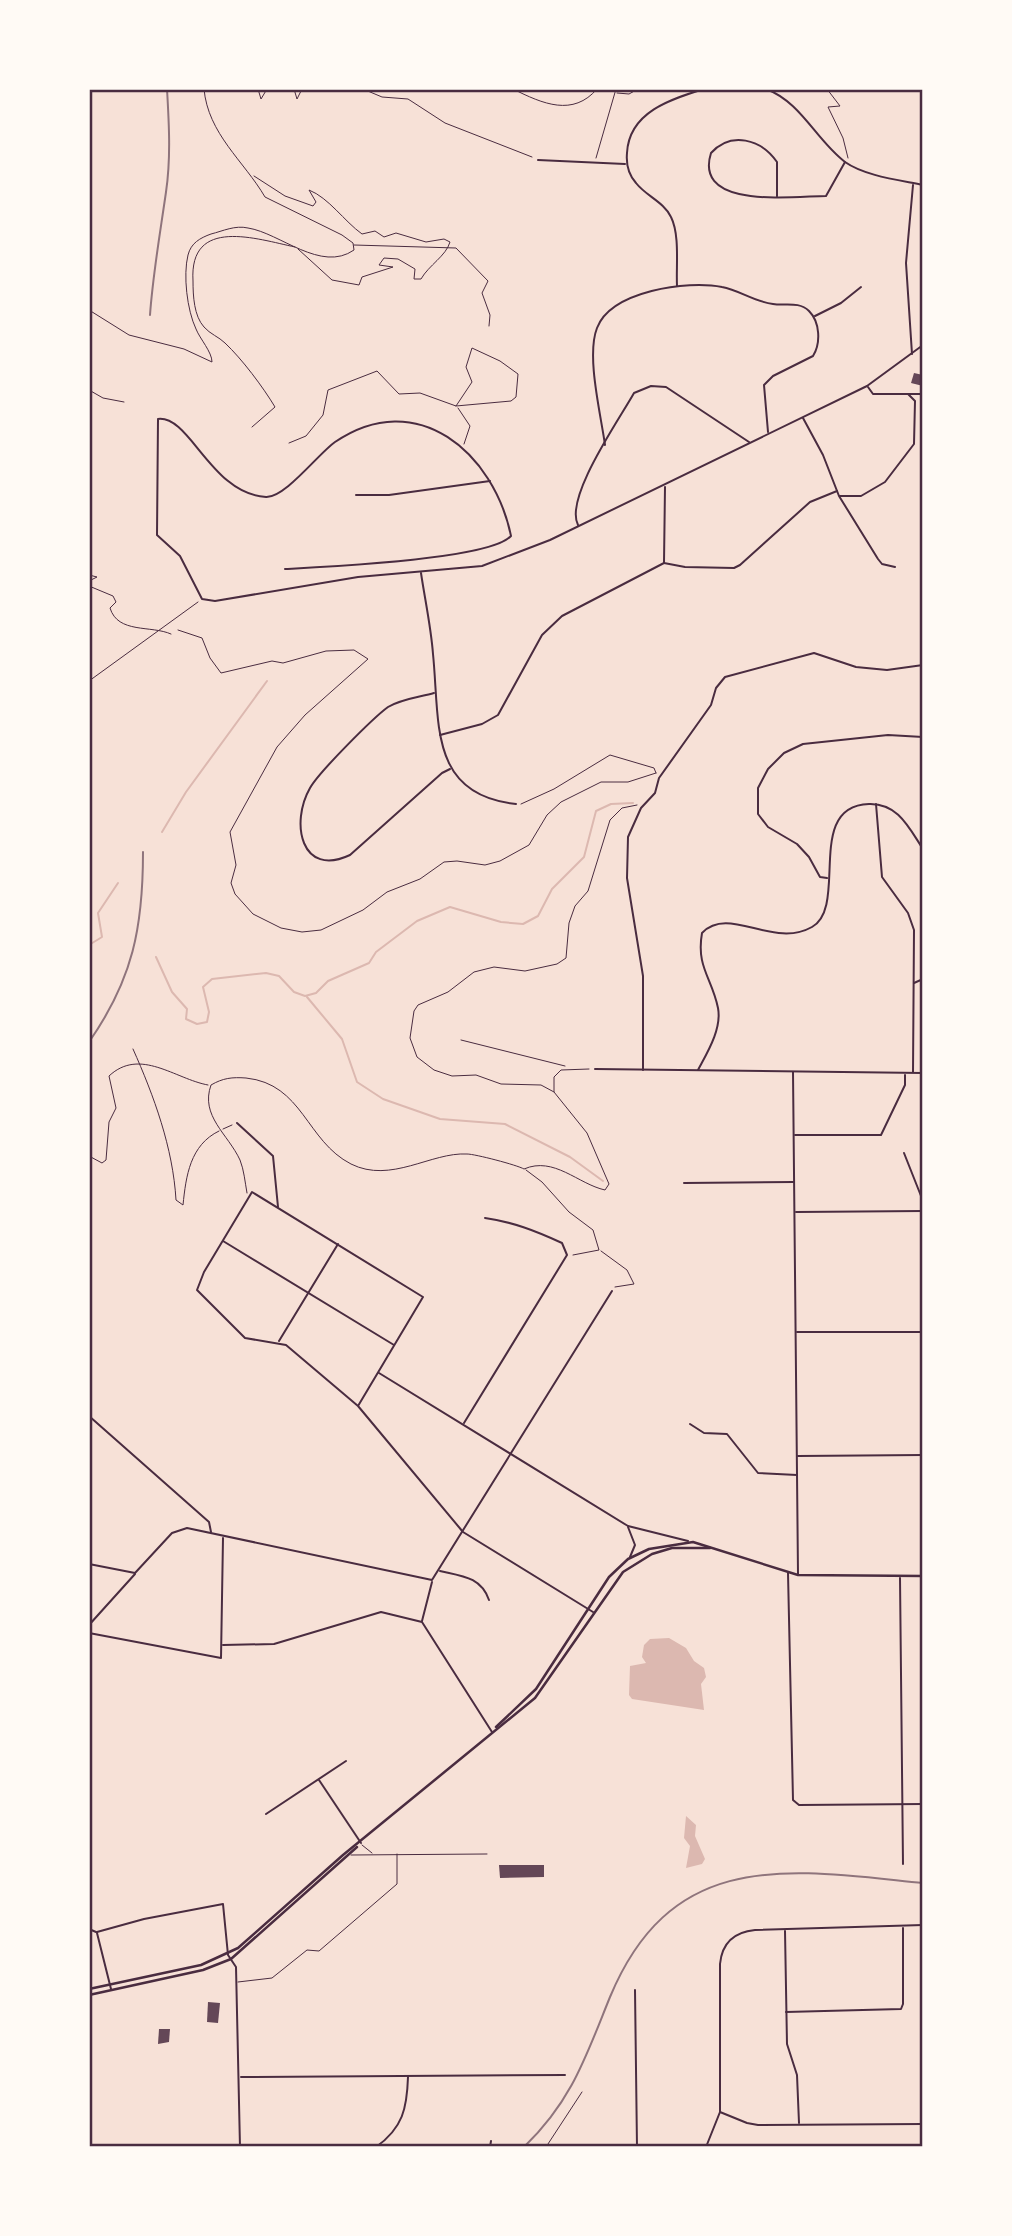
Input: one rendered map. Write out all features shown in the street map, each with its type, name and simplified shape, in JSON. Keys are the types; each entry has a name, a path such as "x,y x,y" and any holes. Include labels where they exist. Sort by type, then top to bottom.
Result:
{"main road":[{"path":"89,1989 229,1957 492,1732 536,1689 609,1577 628,1559 649,1549 693,1542 798,1575 923,1577"},
{"path":"492,1732 513,1718 541,1692 616,1580 633,1564 672,1548 710,1548"},
{"path":"89,1995 203,1970 229,1957 351,1855 361,1843"}],"street":[{"path":"677,286 673,220 664,208 634,182 626,164 629,140 634,127 645,115 704,89"},
{"path":"766,89 792,104 849,165 923,185"},
{"path":"778,196 777,162 759,144 734,140 716,147 711,153 710,169 720,186 741,196 778,196 826,196 845,162"},
{"path":"538,160 626,164"},
{"path":"912,355 906,263 913,183"},
{"path":"605,445 594,368 597,326 616,305 657,288 677,286 722,286 773,304 804,307 813,317 818,334 813,356 773,376 764,385 769,433"},
{"path":"813,317 841,303 861,287"},
{"path":"285,569 377,563 482,549 499,545 511,536 481,465 463,446 436,430 415,425 380,424 334,443 283,491 269,498 248,493 223,479 179,426 165,419 158,419 157,535 180,556 202,599 215,601 358,577 482,566 579,526 867,386 923,345"},
{"path":"579,526 574,517 578,495 634,393 651,386 666,387 750,443"},
{"path":"867,386 873,394 923,394"},
{"path":"839,496 861,496 879,488 914,444 915,401 908,394"},
{"path":"802,417 823,455 839,496 877,559 882,564 895,567"},
{"path":"356,495 389,495 490,481"},
{"path":"664,563 665,485"},
{"path":"440,735 482,724 498,715 542,635 562,615 664,563 685,567 734,568 810,502 837,491"},
{"path":"421,572 433,654 434,694 440,735 450,769 460,782 492,802 516,804"},
{"path":"643,1070 643,976 625,854 634,822 655,793 659,778 712,705 716,688 725,677 814,653 856,667 887,670 923,666"},
{"path":"434,694 387,708 311,786 301,813 302,842 310,854 321,859 334,860 350,855 442,773 450,769"},
{"path":"828,878 820,877 809,857 797,844 768,827 758,814 758,788 768,769 783,752 803,744 888,735 923,737"},
{"path":"876,804 882,877 908,913 914,930 913,1073"},
{"path":"698,1070 713,1041 719,1009 701,964 702,933 709,926 722,922 783,934 800,932 814,926 825,912 832,838 839,820 859,806 876,804 900,815 923,849"},
{"path":"914,983 923,979"},
{"path":"595,1069 923,1073"},
{"path":"793,1072 798,1575"},
{"path":"794,1135 880,1135 905,1085 905,1073"},
{"path":"237,1123 274,1156 278,1208"},
{"path":"904,1153 923,1201"},
{"path":"684,1183 794,1182"},
{"path":"358,1406 423,1297 252,1192 222,1241 197,1290 245,1339 279,1342 358,1406 463,1532 593,1612"},
{"path":"795,1212 923,1211"},
{"path":"463,1424 567,1255 562,1243 539,1232 517,1223 485,1218"},
{"path":"222,1241 394,1345"},
{"path":"279,1342 338,1244"},
{"path":"422,1622 432,1580 612,1291"},
{"path":"796,1332 923,1332"},
{"path":"378,1373 628,1526 693,1542"},
{"path":"89,1416 209,1522 211,1534"},
{"path":"691,1424 704,1433 727,1434 758,1473 797,1475"},
{"path":"797,1456 923,1455"},
{"path":"628,1526 635,1545 628,1559"},
{"path":"89,1625 179,1529 432,1580"},
{"path":"89,1633 221,1658 223,1536"},
{"path":"89,1564 135,1573"},
{"path":"440,1571 472,1578 485,1588 489,1600"},
{"path":"788,1572 791,1795 796,1804 923,1804"},
{"path":"900,1577 903,1864"},
{"path":"223,1645 274,1644 381,1612 422,1622 492,1732"},
{"path":"267,1814 346,1761"},
{"path":"319,1779 361,1843"},
{"path":"89,1928 96,1932 220,1903 224,1907 229,1957 236,1966 240,2147"},
{"path":"706,2147 720,2112 721,1955 729,1941 745,1931 923,1925"},
{"path":"786,2012 901,2009 903,1927"},
{"path":"785,1930 787,2044 797,2075 799,2124"},
{"path":"96,1932 111,1990"},
{"path":"635,1990 637,2147"},
{"path":"239,2077 565,2075"},
{"path":"376,2147 392,2135 402,2120 408,2100 408,2076"},
{"path":"720,2112 747,2123 923,2124"},
{"path":"490,2147 491,2141"}],"lane":[{"path":"361,1843 375,1854"},
{"path":"237,1982 272,1978 307,1950 319,1951 397,1884 397,1854"},
{"path":"351,1855 487,1854"}],"path":[{"path":"204,89 211,117 235,160 250,174 270,202 342,235 354,245 456,248 488,281 482,293 490,315 489,326"},
{"path":"258,89 261,99 267,89"},
{"path":"294,89 297,99 302,89"},
{"path":"363,89 382,97 408,99 445,123 538,160"},
{"path":"513,89 565,107 581,104 597,89"},
{"path":"596,163 616,89"},
{"path":"615,93 629,94 638,89"},
{"path":"827,89 840,106 828,107 843,138 849,165"},
{"path":"250,174 298,202 313,205 316,202 309,190 318,194 346,223 362,234 375,230 384,237 396,233 426,242 444,239 450,242 448,248 426,269 421,279 414,279 415,269 410,263 384,258 379,265 393,268 362,277 359,285 332,280 311,264 297,248 238,235 218,237 198,253 192,271 194,303 203,326 226,344 275,407 252,427"},
{"path":"89,310 129,335 184,349 212,362 191,313 185,273 194,243 204,236 246,227 316,255 351,253 354,245"},
{"path":"289,443 306,436 323,415 328,390 368,372 377,371 383,375 393,391 399,394 420,393 456,406 474,407 511,401 516,397 518,374 500,361 472,348 466,367 472,382 456,406"},
{"path":"89,390 103,398 124,402"},
{"path":"456,406 470,426 463,446"},
{"path":"89,575 97,578 89,581"},
{"path":"89,586 113,597 116,602 110,608 113,617 125,625 161,629 171,634"},
{"path":"89,681 202,599"},
{"path":"178,630 202,638 210,658 221,673 272,660 283,663 326,651 354,650 368,659"},
{"path":"516,804 527,803 610,755 654,768 659,778"},
{"path":"524,1169 533,1165 552,1167 598,1189 608,1188 587,1133 554,1092 541,1085 501,1084 477,1075 452,1076 434,1070 417,1057 411,1047 414,1011 418,1005 448,992 476,970 494,967 526,971 557,964 566,958 569,923 575,906 588,891 610,820 622,808 646,803"},
{"path":"461,1040 567,1067 595,1069"},
{"path":"133,1049 164,1133 176,1199 183,1205 186,1179 195,1152 206,1137 237,1123"},
{"path":"89,1156 102,1163 106,1160 109,1122 116,1108 109,1076 119,1067 149,1063 187,1080 211,1085 230,1077 262,1080 288,1094 336,1152 348,1162 365,1168 407,1168 465,1153 532,1172 569,1212 593,1230 599,1250 627,1270 634,1284 616,1285 612,1291"},
{"path":"554,1092 554,1077 567,1067"},
{"path":"211,1085 207,1101 209,1112 241,1163 247,1200"},
{"path":"567,1255 599,1250"},
{"path":"546,2147 582,2092"}],"shaded area":[{"path":"669,1638 686,1648 694,1661 704,1668 706,1677 701,1684 704,1710 632,1699 629,1695 630,1666 646,1663 642,1657 644,1645 650,1639"},
{"path":"686,1816 696,1825 695,1836 705,1859 702,1864 686,1868 690,1846 684,1838"}],"building":[{"path":"914,373 923,375 923,386 911,383"},
{"path":"499,1865 544,1865 544,1877 500,1878"},
{"path":"208,2002 220,2003 218,2023 207,2022"},
{"path":"159,2029 170,2029 169,2042 158,2044"}],"waterway":[{"path":"162,832 186,792 267,681"},
{"path":"156,957 172,992 187,1009 186,1019 197,1024 207,1022 209,1012 203,987 212,979 266,973 279,976 294,992 305,996 316,993 328,981 369,963 376,952 417,921 450,907 501,922 523,924 538,916 552,889 584,857 596,811 611,804 633,803"},
{"path":"89,945 102,937 98,913 118,883"},
{"path":"307,997 342,1039 357,1082 383,1099 440,1119 505,1124 570,1157 603,1181"}],"railway":[{"path":"150,315 169,166 167,89"},
{"path":"89,1042 116,996 132,951 141,904 143,852"},
{"path":"524,2147 566,2095 585,2058 610,1997 636,1948 667,1914 702,1891 741,1879 783,1874 827,1874 923,1883"}]}
